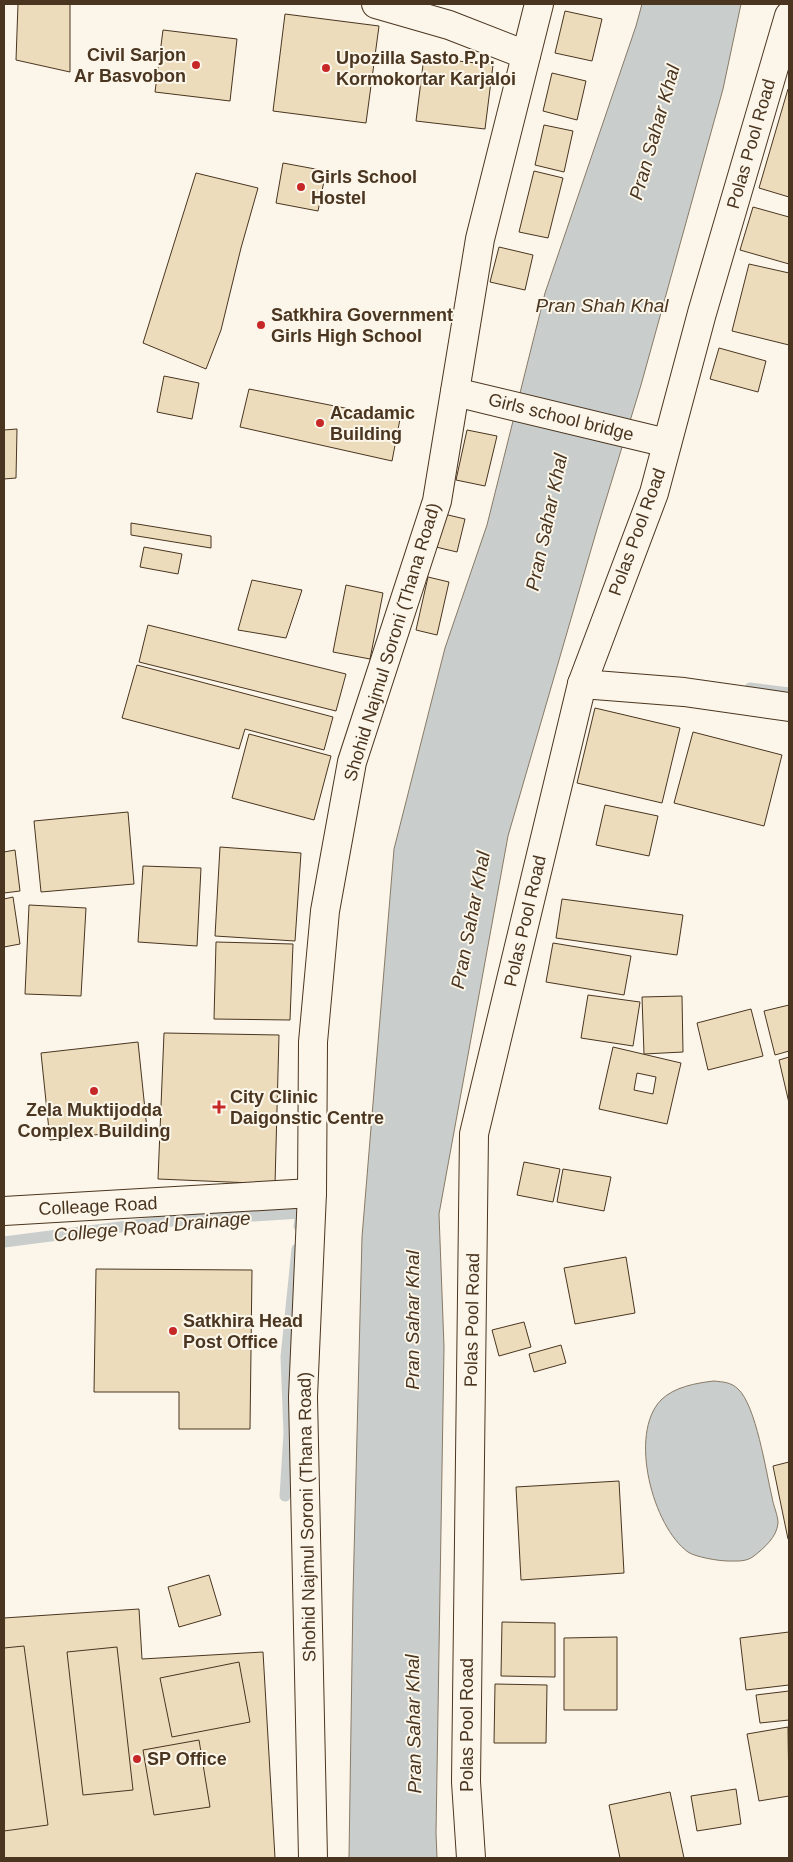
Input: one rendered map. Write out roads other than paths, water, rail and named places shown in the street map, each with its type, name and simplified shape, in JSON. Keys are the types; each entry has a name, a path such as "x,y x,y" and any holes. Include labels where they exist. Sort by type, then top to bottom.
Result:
{"street":[{"path":"376,4 449,25 526,55"},
{"name":"Shohid Najmul Soroni (Thana Road)","path":"313,1858 303,1397 312,1193 313,1042 325,911 352,762 437,501 480,239 539,4"},
{"name":"Polas Pool Road","path":"471,1858 466,1782 474,1134 582,684 654,493 702,313 789,16"},
{"name":"Girls school bridge","path":"455,392 667,443"},
{"path":"582,684 684,692 789,707"},
{"name":"Colleage Road","path":"4,1211 312,1193"}],"water":[{"name":"Pran Shah Khal","path":"642,4 741,4 723,89 641,385 508,836 439,1214 444,1347 437,1858 349,1858 353,1595 362,1237 394,849 445,648 487,525 545,293"},
{"path":"714,1381 733,1385 744,1397 750,1409 760,1440 778,1520 775,1533 769,1542 754,1556 742,1561 713,1559 696,1556 688,1552 675,1540 664,1522 655,1502 649,1479 646,1435 651,1415 661,1400 672,1392 693,1384"}],"waterway":[{"path":"750,688 789,693"},
{"name":"College Road Drainage","path":"4,1242 159,1222 301,1213 299,1226"},
{"path":"285,1496 289,1433 286,1357 297,1249"}],"place":[{"name":"Civil Sarjon Ar Basvobon","path":"196,65"},
{"name":"Upozilla Sasto P.p. Kormokortar Karjaloi","path":"326,68"},
{"name":"Girls School Hostel","path":"301,187"},
{"name":"Satkhira Government Girls High School","path":"261,325"},
{"name":"Acadamic Building","path":"320,423"},
{"name":"Zela Muktijodda Complex Building","path":"94,1091"},
{"name":"City Clinic Daigonstic Centre","path":"219,1107"},
{"name":"Satkhira Head Post Office","path":"173,1331"},
{"name":"SP Office","path":"137,1759"}],"water label":[{"name":"Pran Sahar Khal","path":"654,132"},
{"name":"Pran Sahar Khal","path":"546,522"},
{"name":"Pran Sahar Khal","path":"470,920"},
{"name":"Pran Sahar Khal","path":"412,1320"},
{"name":"Pran Sahar Khal","path":"413,1724"}]}
